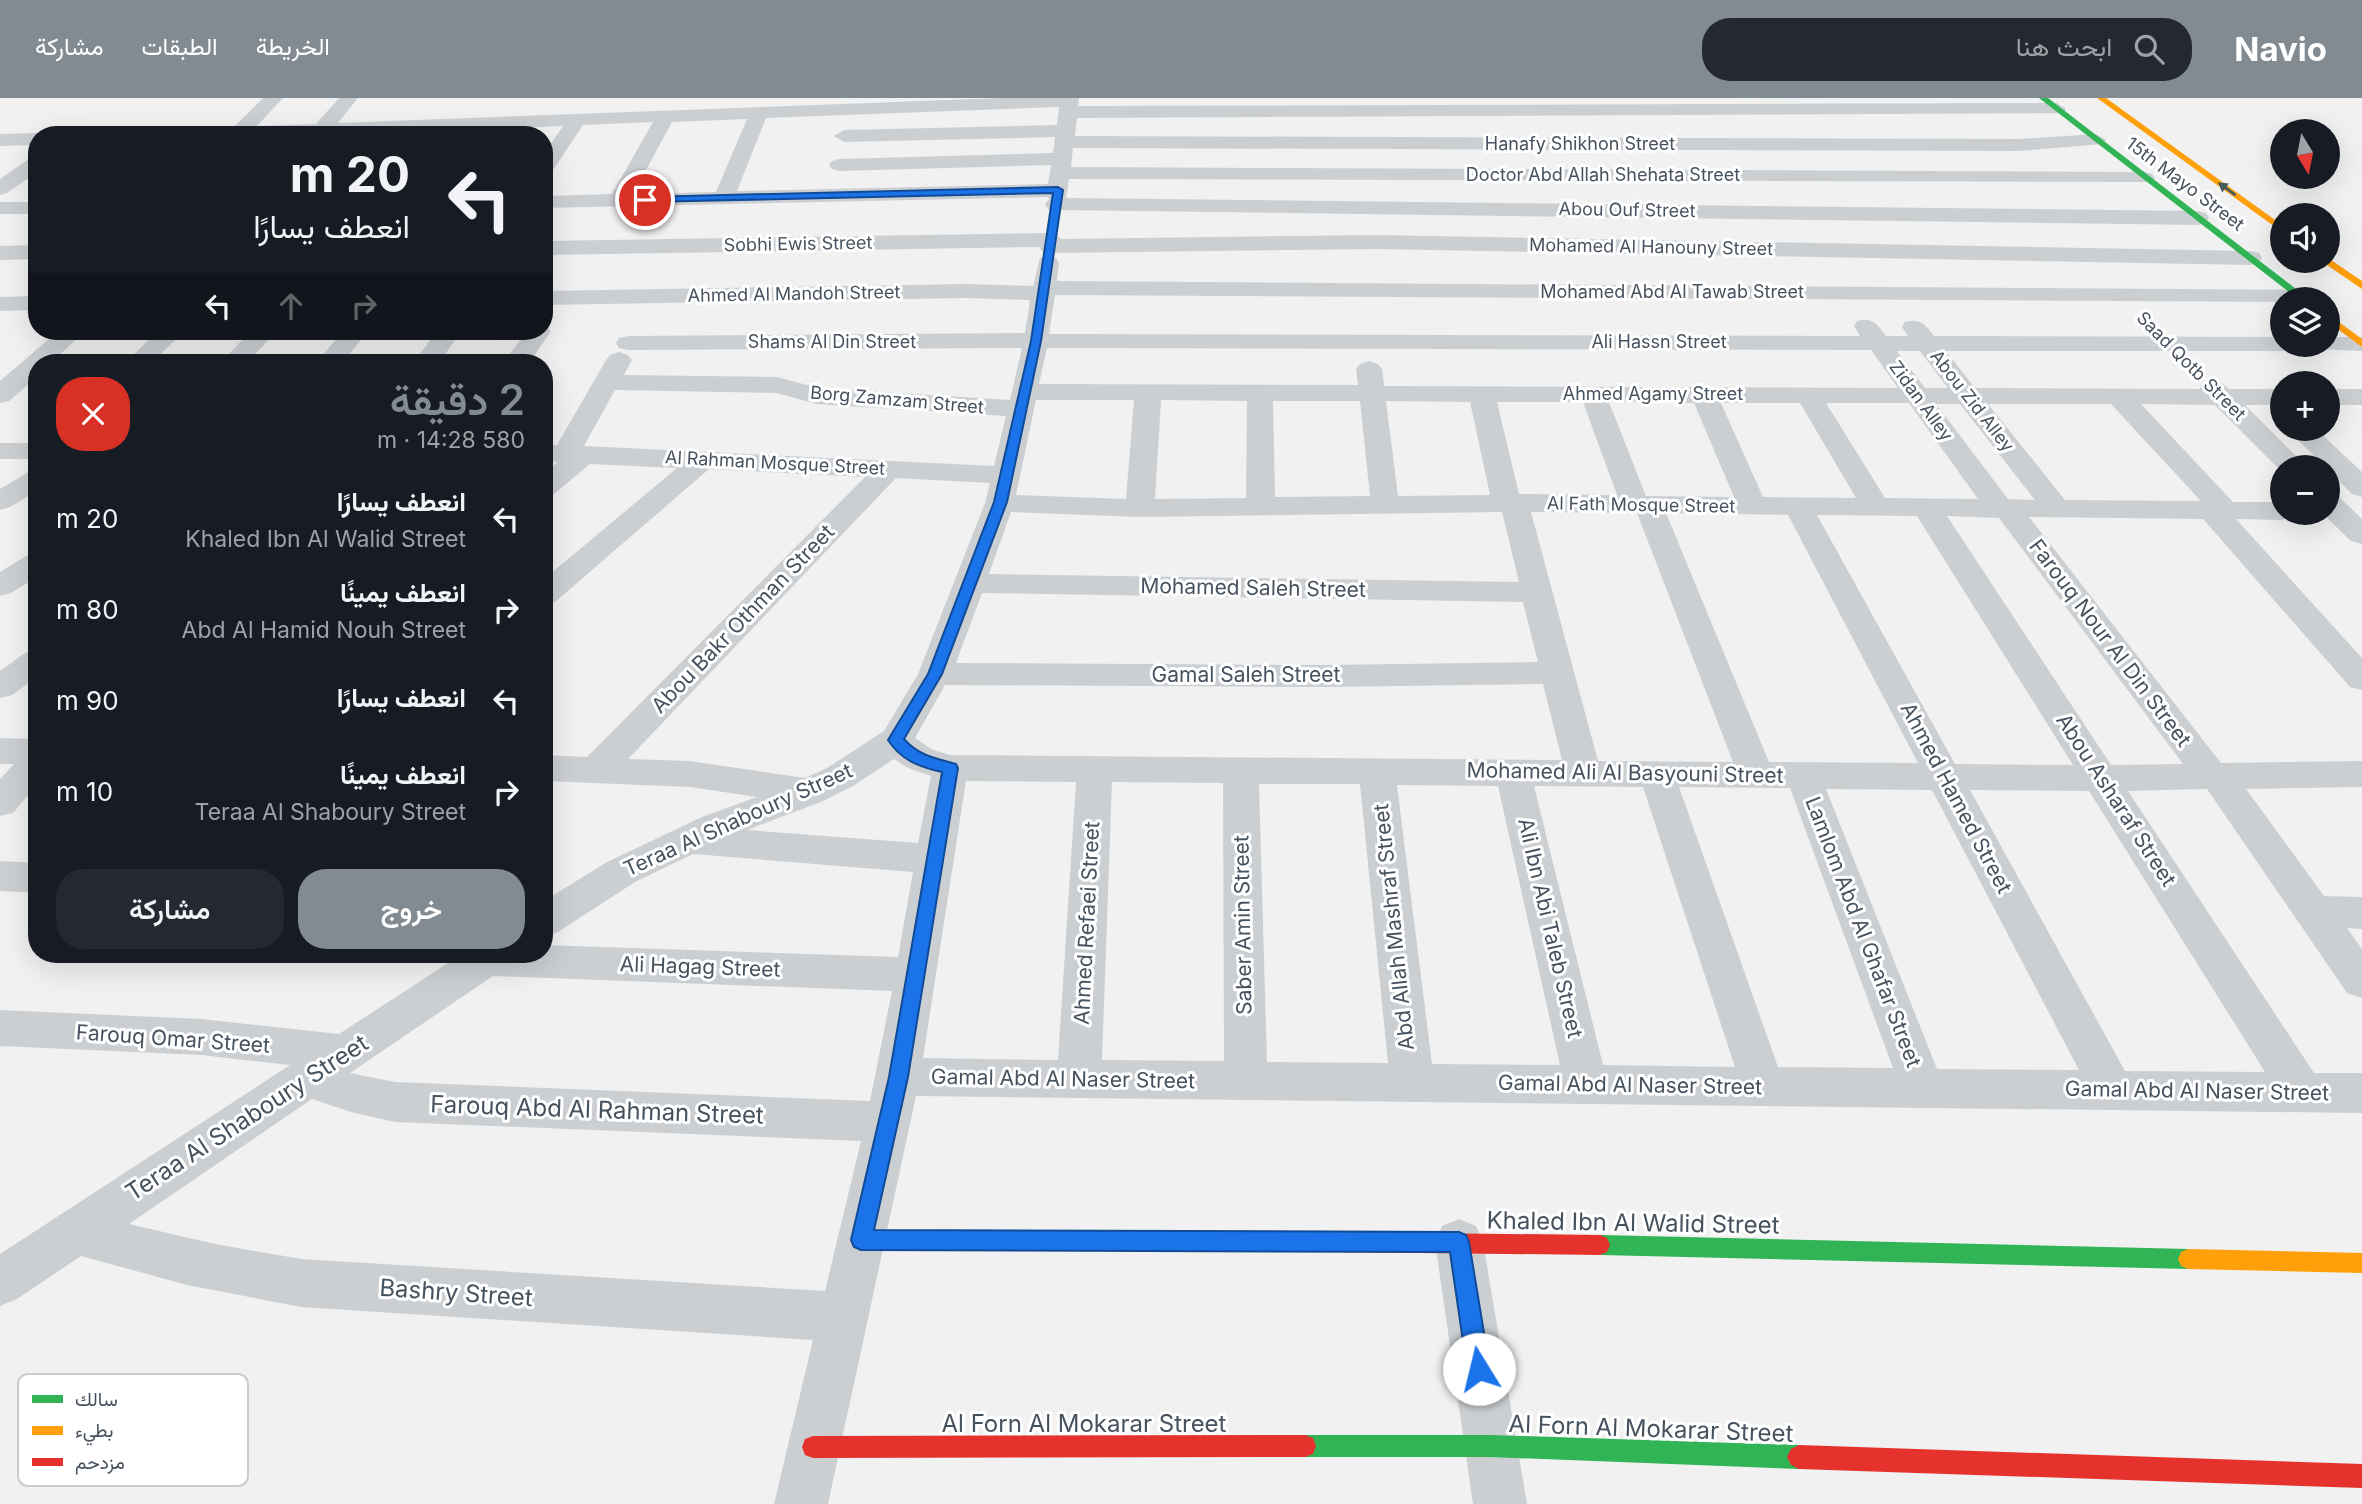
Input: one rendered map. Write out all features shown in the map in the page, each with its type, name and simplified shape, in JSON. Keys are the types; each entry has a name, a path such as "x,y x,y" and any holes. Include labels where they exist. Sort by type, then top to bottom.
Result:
{"street":[{"path":"246,126 274,98"},
{"path":"325,126 349,98"},
{"path":"553,157 596,98"},
{"path":"619,200 679,98"},
{"name":"15th Mayo Street","path":"2101,98 2270,220"},
{"path":"523,126 758,107 907,102 1064,146"},
{"path":"1462,104 1501,208"},
{"path":"839,164 1064,146 1462,104 2050,104"},
{"name":"15th Mayo Street","path":"2050,104 2288,287"},
{"path":"833,195 844,136 838,105"},
{"path":"488,126 502,107"},
{"path":"724,198 758,107"},
{"path":"412,126 426,108"},
{"path":"844,136 1064,146"},
{"path":"0,140 28,139"},
{"name":"Hanafy Shikhon Street","path":"1064,146 2020,145 2096,140"},
{"path":"553,202 833,195 1064,146"},
{"name":"Doctor Abd Allah Shehata Street","path":"1064,146 1488,174 2145,178"},
{"name":"Abou Ouf Street","path":"1064,146 1501,208 2198,218"},
{"name":"Teraa Al Shaboury Street","path":"553,915 621,872 715,827 808,793 841,777 896,740 935,674 1003,489 1036,341 1064,146"},
{"path":"0,189 28,169"},
{"path":"0,208 28,208"},
{"name":"Mohamed Al Hanouny Street","path":"1051,243 1376,242 2251,258"},
{"name":"Sobhi Ewis Street","path":"553,248 1051,243"},
{"path":"0,253 28,251"},
{"path":"2340,270 2362,286"},
{"name":"Mohamed Abd Al Tawab Street","path":"1044,291 2270,297"},
{"name":"Ahmed Al Mandoh Street","path":"553,298 1044,291"},
{"path":"1471,291 1484,342"},
{"name":"Zidan Alley","path":"1842,293 2004,509"},
{"name":"Abou Zid Alley","path":"1888,293 2057,509"},
{"name":"Saad Qotb Street","path":"2118,294 2281,455"},
{"path":"2162,295 2270,396"},
{"path":"553,473 654,297"},
{"path":"2,306 28,304"},
{"path":"2340,327 2362,344"},
{"path":"46,354 63,340"},
{"path":"148,354 162,340"},
{"path":"242,354 256,340"},
{"path":"337,354 348,340"},
{"name":"Ali Hassn Street","path":"1036,341 2270,344"},
{"name":"Shams Al Din Street","path":"628,343 1036,341"},
{"path":"1365,341 1385,504"},
{"path":"2340,344 2362,344"},
{"path":"0,395 28,370"},
{"name":"Borg Zamzam Street","path":"606,382 777,384 817,396 1023,401"},
{"path":"1140,508 1148,392"},
{"name":"Ahmed Agamy Street","path":"1023,401 1148,392 2118,396 2222,397 2270,401"},
{"path":"1260,393 1261,507"},
{"path":"1482,394 1510,503 1537,592 1583,773"},
{"path":"1593,394 1756,774"},
{"path":"1704,395 1753,506"},
{"path":"1808,395 1876,507"},
{"path":"2118,396 2362,679"},
{"path":"2340,397 2362,397"},
{"path":"2313,441 2362,488"},
{"path":"0,452 28,451"},
{"name":"Al Rahman Mosque Street","path":"565,453 890,468 1003,489"},
{"path":"553,588 703,460"},
{"name":"Abou Bakr Othman Street","path":"596,770 890,468"},
{"path":"0,501 28,484"},
{"name":"Al Fath Mosque Street","path":"1003,489 1140,508 1510,503 2270,511"},
{"name":"Ahmed Hamed Street","path":"1798,506 2113,1090"},
{"name":"Abou Asharaf Street","path":"1927,508 2302,1093"},
{"name":"Farouq Nour Al Din Street","path":"2004,509 2214,777 2362,981"},
{"path":"2340,510 2362,535"},
{"path":"0,586 28,569"},
{"name":"Mohamed Saleh Street","path":"970,583 1537,592"},
{"path":"0,687 28,667"},
{"name":"Gamal Saleh Street","path":"935,674 1338,676 1557,673"},
{"name":"Mohamed Ali Al Basyouni Street","path":"896,740 908,754 928,763 950,768 2102,778 2362,774"},
{"path":"0,751 28,752"},
{"path":"553,768 690,774 808,793"},
{"path":"801,1504 898,1077 950,768"},
{"name":"Ahmed Refaei Street","path":"1079,1079 1095,768"},
{"name":"Saber Amin Street","path":"1241,769 1246,1081"},
{"path":"0,803 28,771"},
{"name":"Abd Allah Mashraf Street","path":"1377,771 1412,1083"},
{"name":"Ali Ibn Abi Taleb Street","path":"1513,772 1586,1085"},
{"path":"1656,773 1763,1086"},
{"name":"Lamlom Abd Al Ghafar Street","path":"1803,775 1923,1088"},
{"path":"688,840 935,859"},
{"path":"0,876 28,878"},
{"path":"2312,911 2362,912"},
{"name":"Ali Hagag Street","path":"553,960 915,975"},
{"name":"Teraa Al Shaboury Street","path":"0,1282 480,963"},
{"name":"Farouq Omar Street","path":"0,1028 201,1037 346,1053"},
{"name":"Gamal Abd Al Naser Street","path":"898,1077 2362,1093"},
{"name":"Farouq Abd Al Rahman Street","path":"309,1078 344,1092 395,1102 888,1122"},
{"name":"Bashry Street","path":"74,1231 170,1259 301,1283 843,1317"},
{"name":"Khaled Ibn Al Walid Street","path":"861,1240 1459,1242 2362,1263"},
{"path":"1459,1242 1500,1504"},
{"name":"Al Forn Al Mokarar Street","path":"813,1447 1490,1446 2362,1476"}],"traffic: fast":[{"path":"2043,98 2288,287"},
{"path":"861,1240 1258,1241"},
{"path":"1600,1245 2188,1259"},
{"path":"1305,1446 1490,1446 1799,1457"}],"traffic: slow":[{"path":"2101,98 2270,220"},
{"path":"2340,270 2362,286"},
{"path":"2340,327 2362,344"},
{"path":"2188,1259 2362,1263"}],"traffic: jam":[{"path":"1258,1241 1600,1245"},
{"path":"813,1447 1305,1446"},
{"path":"1799,1457 2362,1476"}],"route":[{"path":"645,200 1058,190 1036,341 1000,502 935,674 896,740 908,754 928,763 950,768 898,1077 861,1240 1459,1242 1479,1369"}]}
